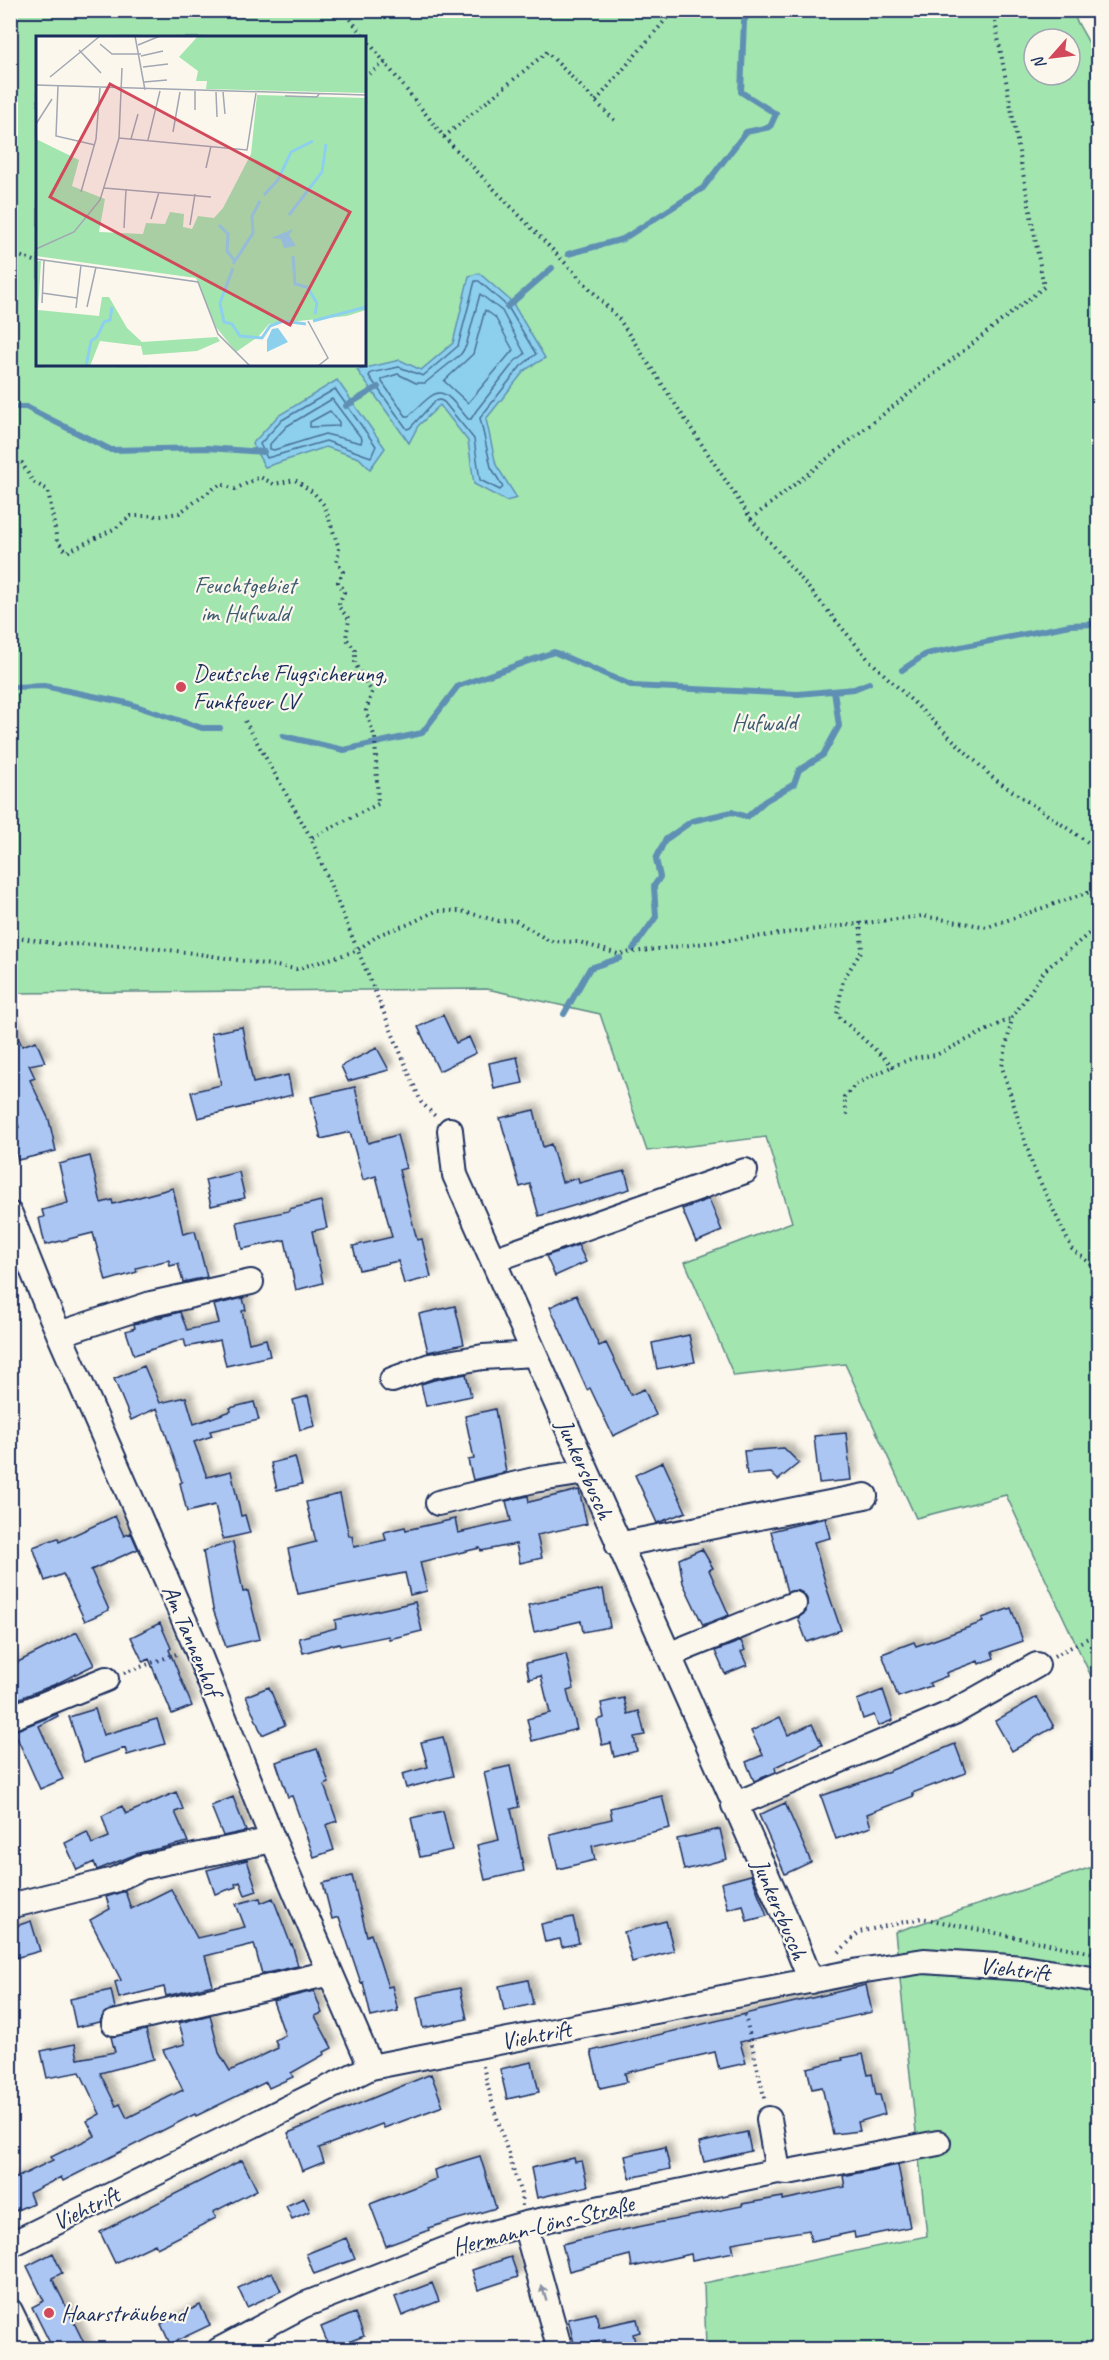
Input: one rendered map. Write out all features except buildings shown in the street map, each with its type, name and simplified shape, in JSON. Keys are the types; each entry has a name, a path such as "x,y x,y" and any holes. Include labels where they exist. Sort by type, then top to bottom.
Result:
{"street":[{"name":"Junkersbusch","path":"450,1130 455,1175 811,1981"},
{"path":"493,1260 745,1171"},
{"name":"Am Tannenhof","path":"10,1214 59,1334 196,1647 273,1840 371,2067"},
{"path":"59,1334 151,1304 251,1282"},
{"path":"392,1380 430,1366 483,1357 534,1353"},
{"path":"438,1503 534,1480 586,1472"},
{"path":"618,1545 865,1496"},
{"path":"668,1655 794,1604"},
{"path":"734,1805 954,1712 1037,1665"},
{"path":"10,1718 106,1679"},
{"path":"10,1906 114,1880 142,1867 273,1840"},
{"name":"Viehtrift","path":"10,2245 371,2067 924,1961 1024,1968 1098,1980"},
{"path":"114,2023 330,1972"},
{"path":"769,2119 778,2171"},
{"name":"Hermann-Löns-Straße","path":"219,2349 304,2305 475,2238 525,2224 778,2171 788,2172 938,2143"},
{"path":"525,2224 560,2349"},
{"path":"10,2311 29,2349"}],"path":[{"path":"343,10 364,36"},
{"path":"596,101 674,10"},
{"path":"751,519 1044,287 993,10"},
{"path":"366,38 444,137 619,319 751,519 868,659 993,778 1098,849"},
{"path":"444,137 547,52 615,121"},
{"path":"366,76 386,62"},
{"path":"10,253 36,261"},
{"path":"10,458 22,463 33,482 48,490 57,541 67,552 116,528 131,516 161,516 179,513 220,484 235,489 260,477 274,484 295,480 314,493 324,505 339,548 338,562 343,572 338,582 344,592 338,606 349,619 346,638 355,650 355,664 372,692 366,711 375,738 378,804 311,838"},
{"path":"245,721 311,838 356,951 421,1102 450,1130"},
{"path":"10,936 58,944 127,945 193,952 296,969 356,951 380,934 410,924 436,911 461,911 499,921 515,920 549,941 579,942 618,954 922,916 987,927 1098,889"},
{"path":"860,922 862,950 843,980 837,1015 892,1066"},
{"path":"1098,926 1045,970 1012,1018 1002,1067 1033,1167 1072,1249 1098,1270"},
{"path":"847,1116 844,1097 856,1084 913,1058 936,1055 1012,1018"},
{"path":"1037,1665 1098,1633"},
{"path":"106,1679 196,1647"},
{"path":"835,1956 859,1932 922,1918 1093,1953 1098,1949"},
{"path":"740,1996 769,2119"},
{"path":"479,2047 490,2099 521,2194 525,2224"}],"green space":[{"name":"Hufwald","path":"11,11 1071,11 1080,27 1022,27 1022,87 1082,87 1082,31 1098,59 1098,1691 1006,1495 916,1518 845,1364 734,1376 685,1262 792,1222 766,1137 647,1151 600,1014 487,989 11,993"},
{"path":"1098,1865 1098,2349 706,2349 704,2283 927,2236 895,1932"}],"water":[{"path":"479,273 512,302 545,358 525,370 486,419 496,465 517,498 506,501 474,484 468,441 440,405 418,426 409,443 357,370 400,360 421,370 453,343 469,276"},
{"path":"337,380 385,448 370,469 359,458 326,447 265,467 252,444 278,416"}],"waterway":[{"path":"568,254 623,239 703,188 746,132 770,127 776,114 741,92 744,21 750,10"},
{"path":"1092,10 1098,35"},
{"path":"507,307 552,268"},
{"path":"346,406 378,387"},
{"path":"10,407 26,407 111,450 208,448 264,452"},
{"path":"902,670 926,654 1070,625 1098,624"},
{"path":"283,736 344,750 422,733 458,686 554,652 633,686 798,694 854,689 869,683"},
{"path":"10,687 44,686 127,703 202,728 220,728"},
{"path":"633,949 656,917 654,886 660,877 656,859 665,840 692,821 732,812 747,817 765,801 794,784 799,770 823,755 839,726 834,691"},
{"path":"564,1014 590,968 620,958"}],"place":[{"name":"Deutsche Flugsicherung, Funkfeuer LV","path":"181,687"},
{"name":"Haarsträubend","path":"49,2313"}],"park label":[{"name":"Feuchtgebiet im Hufwald","path":"245,599"}]}
